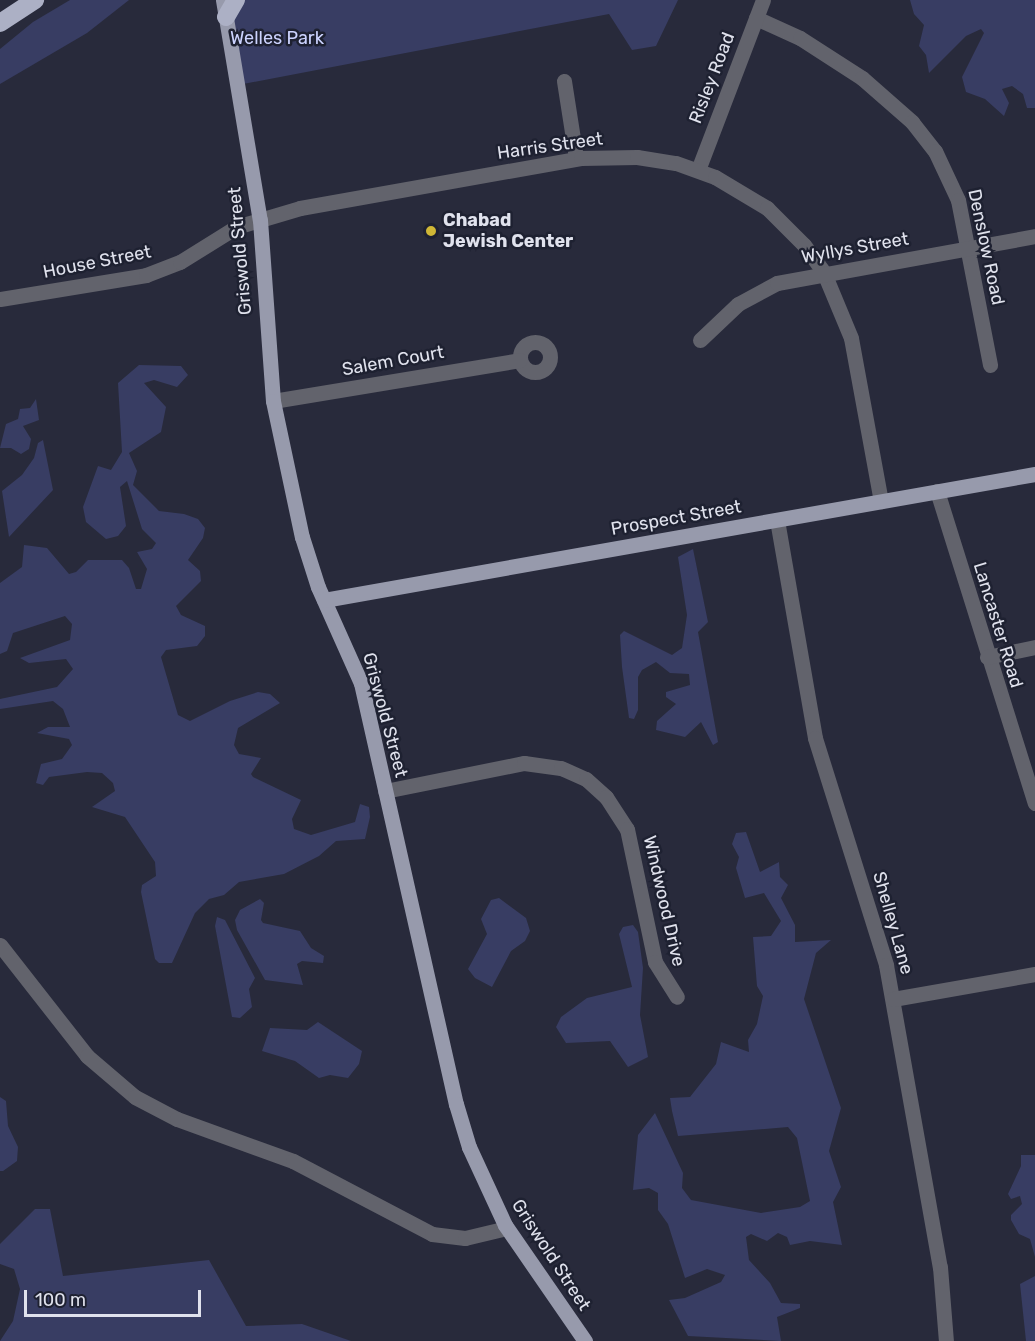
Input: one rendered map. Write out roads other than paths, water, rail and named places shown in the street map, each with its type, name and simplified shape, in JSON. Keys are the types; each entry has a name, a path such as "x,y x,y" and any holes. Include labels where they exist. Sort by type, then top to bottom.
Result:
{"highway":[{"path":"0,23 35,0"},
{"path":"225,8 236,0"}],"main road":[{"name":"Griswold Street","path":"225,8 260,218 273,401 297,520 324,600 357,672 456,1104 477,1167 507,1228 585,1341"},
{"name":"Prospect Street","path":"324,600 1035,474"}],"street":[{"name":"Risley Road","path":"699,170 763,0"},
{"name":"Denslow Road","path":"756,18 800,38 844,65 912,122 934,151 951,183 968,248 990,365"},
{"path":"564,81 576,158"},
{"name":"Harris Street","path":"260,218 576,158 637,157 699,170 733,186 767,208 804,245 824,274 850,338 881,501"},
{"name":"House Street","path":"0,299 146,275 180,262 227,232 260,218"},
{"name":"Wyllys Street","path":"700,340 756,292 788,280 1035,236"},
{"name":"Salem Court","path":"273,401 520,360"},
{"name":"Lancaster Road","path":"936,491 1035,803"},
{"name":"Shelley Lane","path":"777,520 815,738 873,915 892,999 940,1267 946,1341"},
{"path":"987,657 1035,647"},
{"name":"Windwood Drive","path":"385,791 524,763 548,765 586,779 610,802 627,830 655,962 677,997"},
{"path":"0,945 87,1056 135,1097 177,1119 293,1161 432,1234 465,1238 507,1228"},
{"path":"892,999 1035,974"}],"place":[{"name":"Chabad Jewish Center","path":"431,231"}],"park label":[{"name":"Welles Park","path":"277,38"}]}
